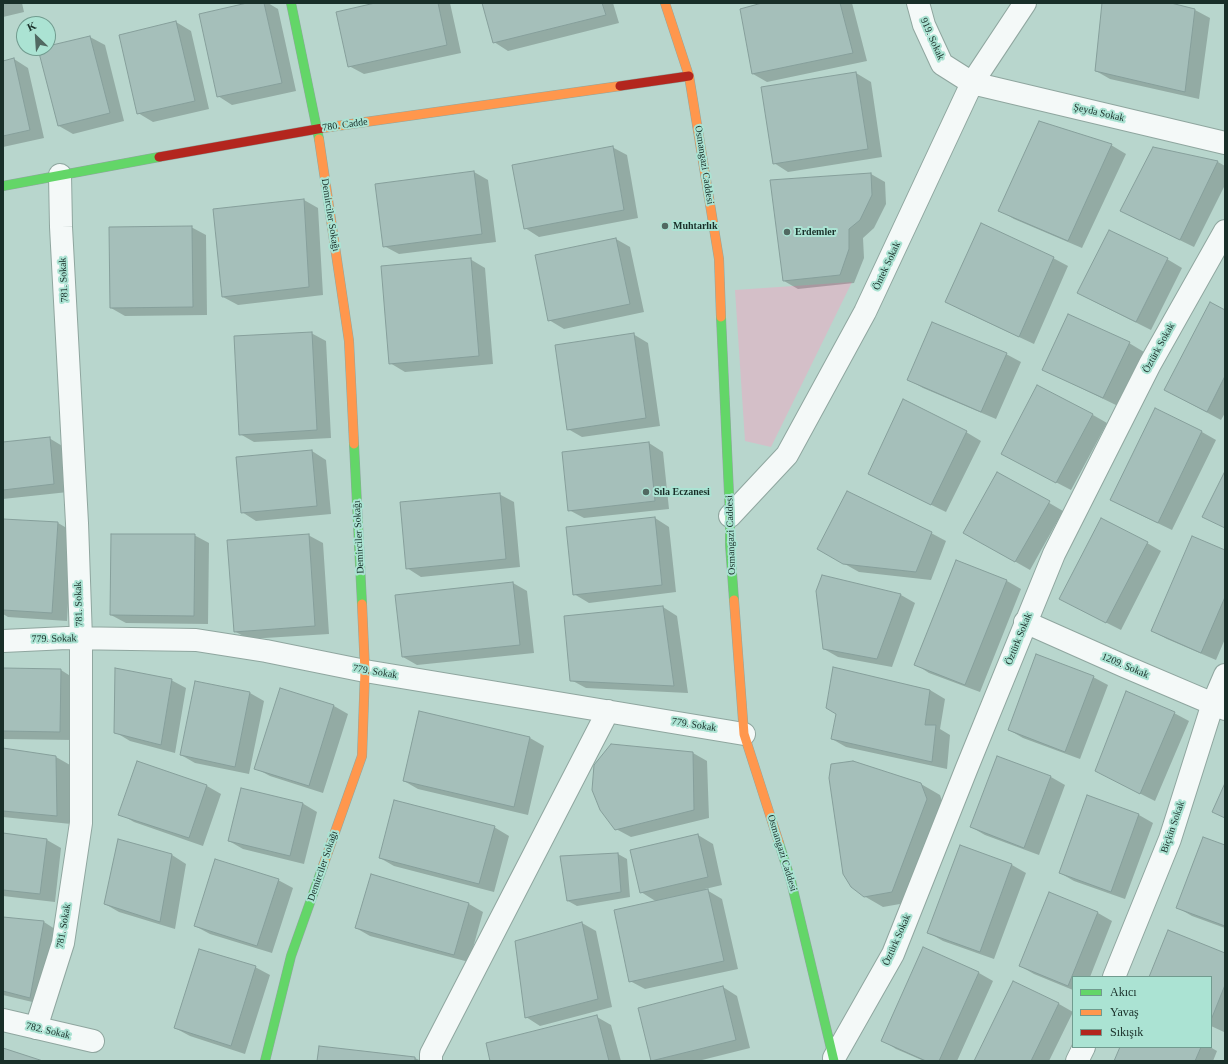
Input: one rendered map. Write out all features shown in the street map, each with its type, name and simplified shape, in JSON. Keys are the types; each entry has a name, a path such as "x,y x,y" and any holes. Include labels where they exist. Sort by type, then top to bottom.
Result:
{"street":[{"name":"Demirciler Sokağı","path":"265,1061 292,956 362,756 365,671 349,341 317,129 291,3"},
{"name":"Osmangazi Caddesi","path":"665,3 689,76 719,259 730,544 744,734 791,881 834,1059"},
{"name":"919. Sokak","path":"918,3 924,26 942,64 972,83"},
{"name":"Öntek Sokak","path":"730,516 787,455 865,312 972,83 1025,3"},
{"name":"780. Cadde","path":"3,186 60,174 317,129 689,76"},
{"name":"Şeyda Sokak","path":"972,83 1225,143"},
{"name":"781. Sokak","path":"36,1028 63,943 81,823 80,639 77,523 61,227 60,174"},
{"name":"Öztürk Sokak","path":"834,1059 893,954 1025,622 1054,554 1150,364 1225,231"},
{"name":"1209. Sokak","path":"1025,622 1219,706"},
{"name":"779. Sokak","path":"3,641 80,639 196,640 266,651 365,671 744,734"},
{"name":"Biçkin Sokak","path":"1114,976 1170,839 1219,706 1225,675"},
{"path":"431,1061 431,1054 608,711"},
{"name":"782. Sokak","path":"3,1020 92,1041"},
{"path":"1077,1061 1084,1048"}],"shaded area":[{"path":"852,282 771,447 745,441 735,290"}],"building":[{"path":"247,3 264,3 282,83 217,97 199,14"},
{"path":"375,3 438,3 447,45 348,67 336,12"},
{"path":"482,3 602,3 606,15 493,43"},
{"path":"762,3 840,3 853,53 752,74 740,9"},
{"path":"1102,3 1171,3 1195,9 1185,92 1095,71"},
{"path":"176,21 195,101 137,114 119,35"},
{"path":"90,36 110,113 58,126 40,56 56,56 56,44"},
{"path":"14,58 30,130 3,136 3,61"},
{"path":"856,72 868,149 773,164 761,87"},
{"path":"1039,121 1112,144 1068,241 998,211"},
{"path":"613,146 624,210 524,229 512,165"},
{"path":"1153,147 1218,161 1180,240 1120,211"},
{"path":"474,171 482,234 383,247 375,184"},
{"path":"871,173 872,195 860,220 849,229 849,249 840,275 783,281 770,180"},
{"path":"304,199 309,287 222,297 213,209"},
{"path":"981,223 1054,257 1019,337 945,302"},
{"path":"192,226 193,307 110,308 109,227"},
{"path":"1109,230 1168,258 1136,322 1077,293"},
{"path":"616,238 630,304 548,321 535,255"},
{"path":"471,258 479,356 389,364 381,266"},
{"path":"1210,302 1225,310 1225,376 1207,412 1164,390"},
{"path":"1068,314 1130,342 1103,398 1042,370"},
{"path":"932,322 1007,353 981,412 907,380"},
{"path":"312,332 317,430 239,435 234,336"},
{"path":"634,333 646,418 567,430 555,345"},
{"path":"1037,385 1093,414 1056,483 1001,454"},
{"path":"903,399 967,431 931,505 868,474"},
{"path":"1155,408 1202,431 1158,523 1110,500"},
{"path":"50,437 54,484 3,490 3,442"},
{"path":"649,442 655,501 568,511 562,452"},
{"path":"312,450 317,506 241,513 236,457"},
{"path":"1225,471 1225,528 1202,517"},
{"path":"997,472 1050,501 1015,562 963,533"},
{"path":"847,491 932,532 916,572 843,564 817,549"},
{"path":"500,493 506,559 406,569 400,502"},
{"path":"655,517 662,585 573,595 566,527"},
{"path":"1101,518 1148,542 1106,623 1059,599"},
{"path":"3,519 58,522 52,613 3,610"},
{"path":"111,534 195,534 194,616 110,615"},
{"path":"309,534 315,626 234,632 227,540"},
{"path":"1192,536 1225,550 1225,597 1201,653 1151,631"},
{"path":"956,560 1007,580 965,685 914,665"},
{"path":"822,575 901,594 877,659 823,649 816,591"},
{"path":"513,582 520,645 402,657 395,595"},
{"path":"663,606 674,686 570,681 564,616"},
{"path":"1036,654 1094,676 1065,752 1008,730"},
{"path":"833,667 930,690 925,725 936,725 932,762 831,739 836,714 826,708"},
{"path":"3,668 61,669 60,732 3,731"},
{"path":"115,668 172,679 161,745 114,733"},
{"path":"195,681 250,692 235,767 180,755"},
{"path":"280,688 334,705 309,786 254,769"},
{"path":"1126,691 1175,712 1140,794 1095,771"},
{"path":"419,711 530,737 514,807 403,781"},
{"path":"611,744 693,752 694,810 615,830 600,810 592,790 594,765"},
{"path":"3,748 56,756 57,816 3,811"},
{"path":"997,756 1051,776 1024,848 970,827"},
{"path":"137,761 207,785 189,838 118,815"},
{"path":"853,761 921,783 927,799 892,892 864,897 851,887 843,874 829,778 831,764"},
{"path":"1225,783 1225,818 1212,812"},
{"path":"241,788 303,803 290,856 228,841"},
{"path":"1087,795 1139,814 1111,892 1059,873"},
{"path":"394,800 495,826 479,884 379,858"},
{"path":"3,833 47,839 40,894 3,890"},
{"path":"698,834 708,877 640,893 630,850"},
{"path":"1203,837 1225,845 1225,926 1176,908"},
{"path":"118,839 172,854 160,922 104,904"},
{"path":"960,845 1012,864 980,952 927,933"},
{"path":"618,853 621,892 567,901 560,856"},
{"path":"215,859 279,879 257,946 194,926"},
{"path":"371,874 469,903 454,955 355,928"},
{"path":"708,889 724,961 629,982 614,910"},
{"path":"1049,892 1098,912 1068,986 1019,966"},
{"path":"3,917 44,921 30,998 3,991"},
{"path":"582,922 598,999 525,1018 515,941"},
{"path":"1168,930 1225,953 1225,985 1212,1018 1212,976 1149,976"},
{"path":"923,947 979,972 939,1061 926,1061 881,1041"},
{"path":"199,949 256,966 231,1046 174,1028"},
{"path":"1013,981 1059,1003 1031,1061 974,1061"},
{"path":"723,986 736,1040 651,1061 638,1008"},
{"path":"597,1015 609,1061 490,1061 486,1043"},
{"path":"319,1046 415,1057 415,1061 317,1061"},
{"path":"3,1048 43,1061 3,1061"},
{"path":"1120,1048 1201,1048 1195,1061 1114,1061"}],"traffic: fast":[{"path":"291,3 319,139"},
{"path":"3,186 159,157"},
{"path":"721,317 730,545 734,600"},
{"path":"354,444 362,604"},
{"path":"779,843 791,881 834,1061"},
{"path":"265,1061 291,956 323,866"}],"traffic: slow":[{"path":"665,3 689,76 719,259 721,317"},
{"path":"323,128 620,86"},
{"path":"319,139 349,341 354,444"},
{"path":"734,600 744,734 779,843"},
{"path":"323,866 362,756 365,671 362,604"}],"traffic: jam":[{"path":"620,86 689,76"},
{"path":"159,157 323,128"}],"place":[{"name":"Muhtarlık","path":"665,226"},
{"name":"Erdemler","path":"787,232"},
{"name":"Sıla Eczanesi","path":"646,492"}]}
